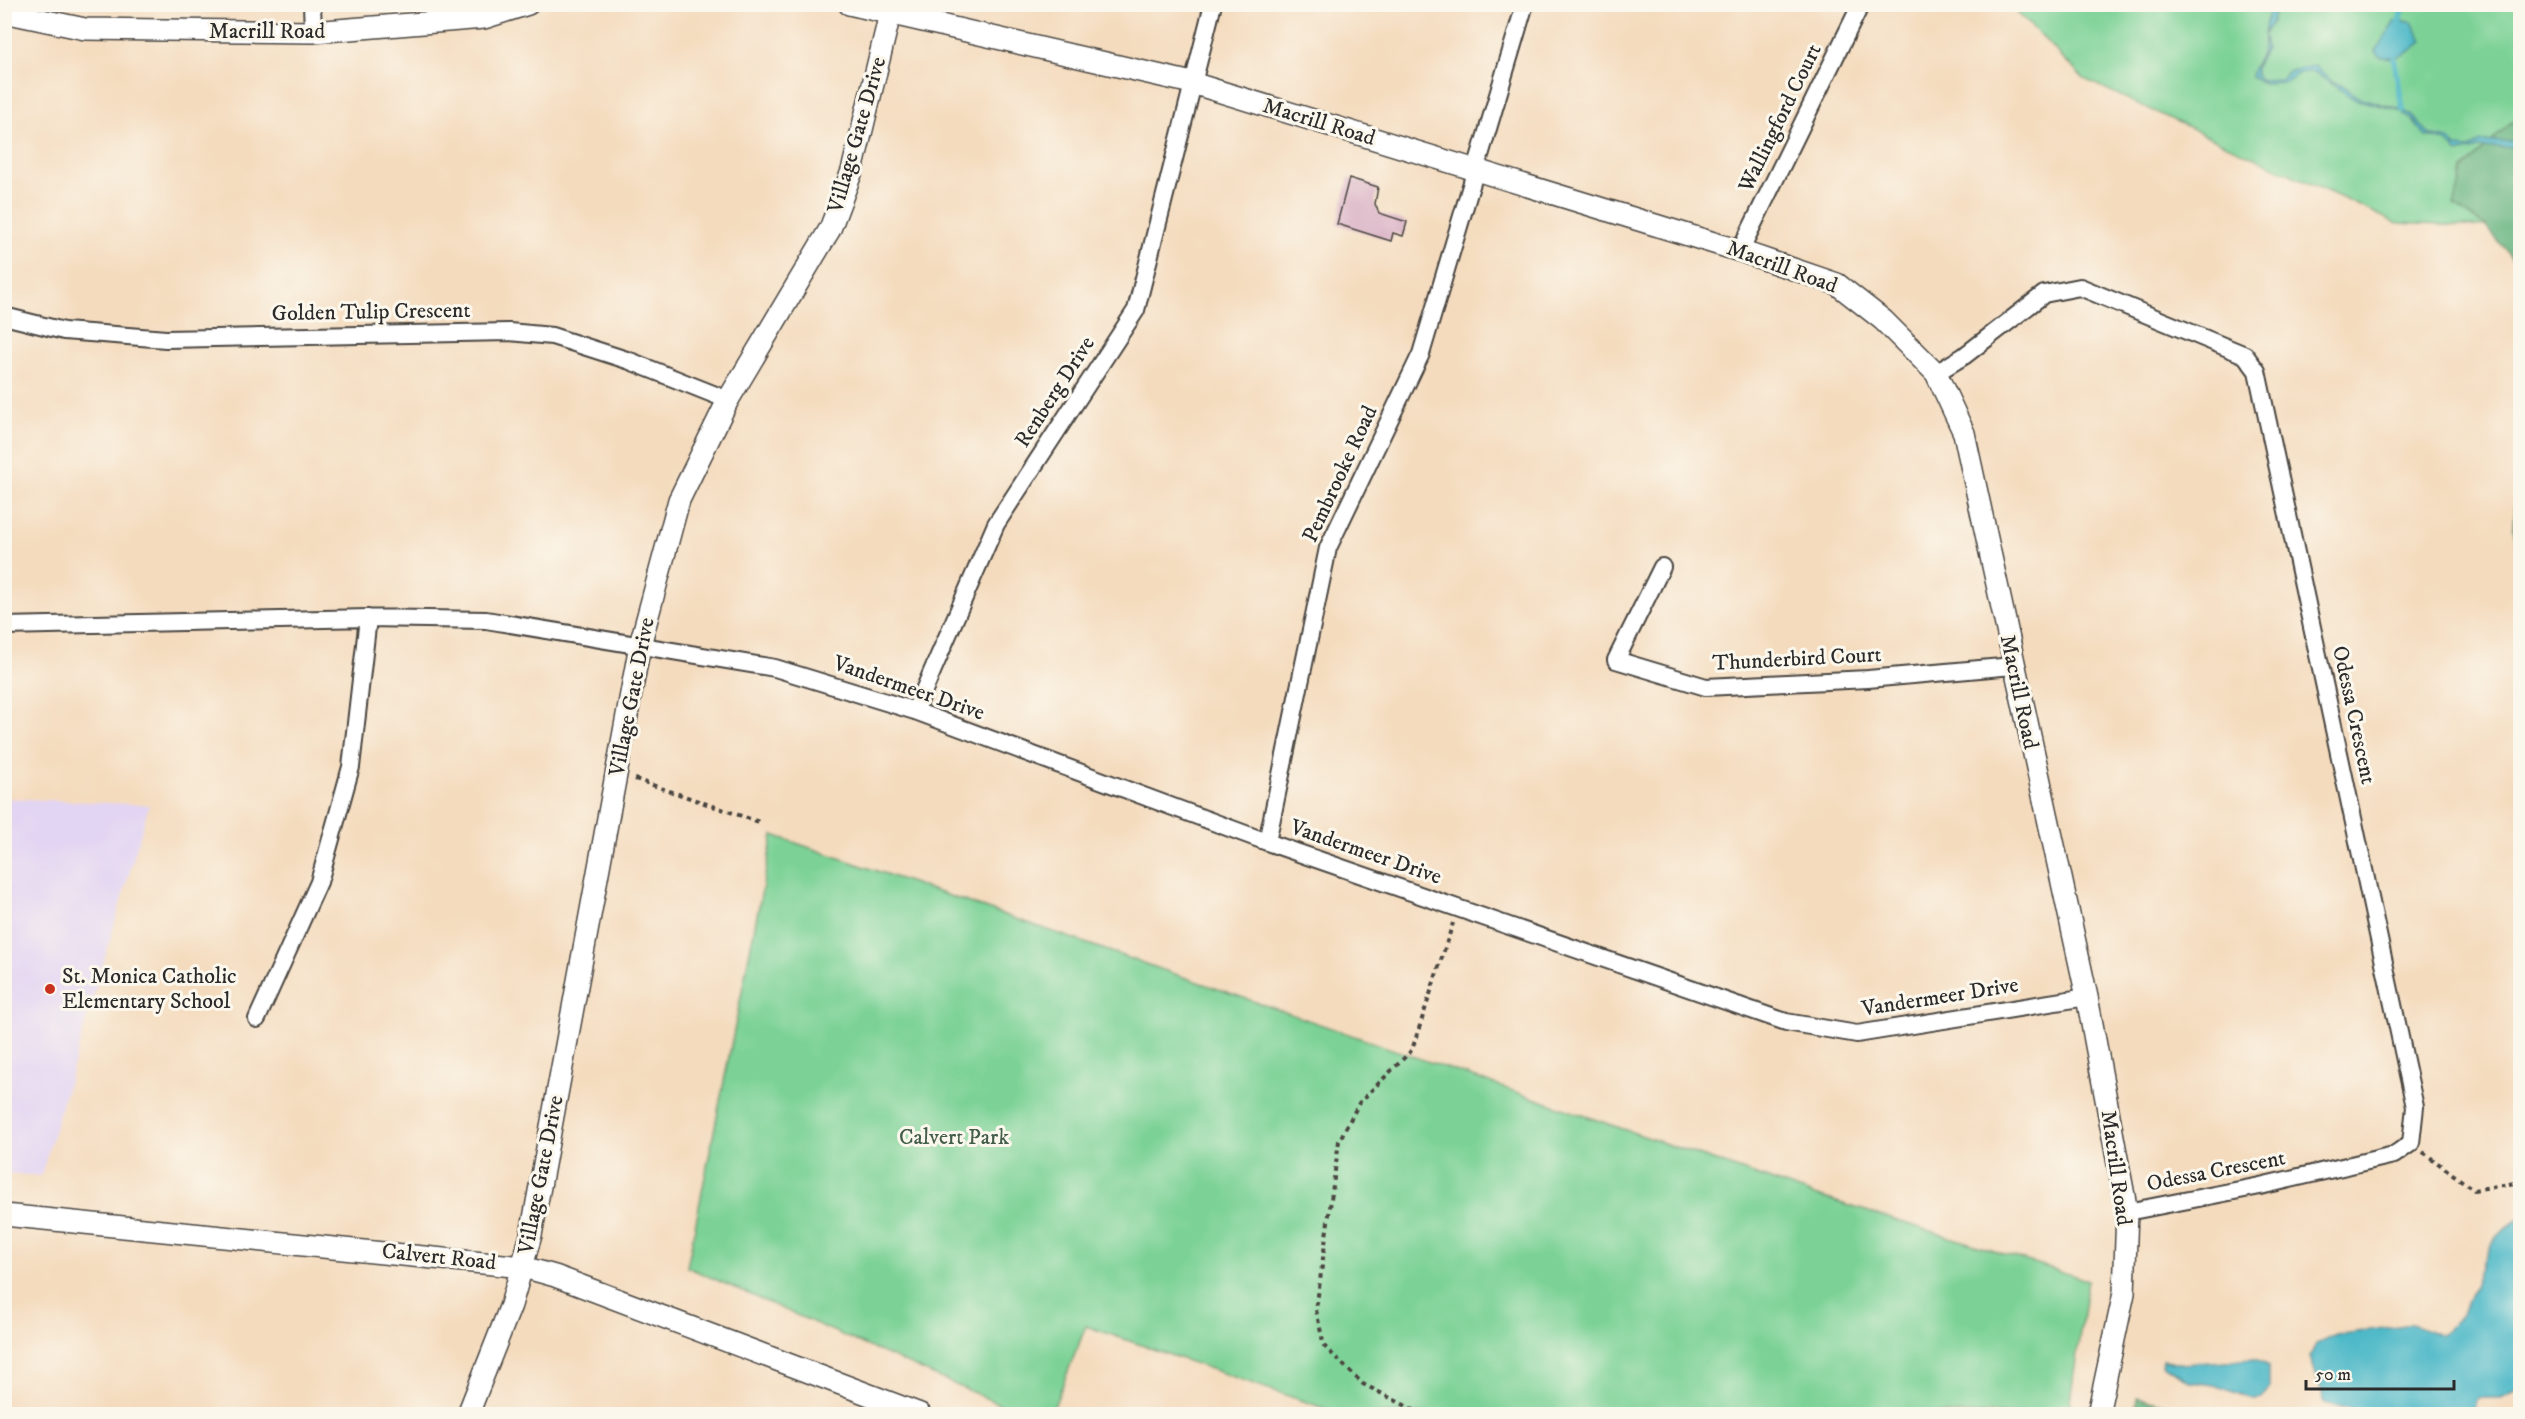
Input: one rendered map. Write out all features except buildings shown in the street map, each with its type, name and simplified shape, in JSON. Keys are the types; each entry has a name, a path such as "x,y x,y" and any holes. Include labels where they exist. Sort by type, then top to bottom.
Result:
{"street":[{"path":"312,4 313,32"},
{"name":"Macrill Road","path":"4,12 85,29 313,32 484,18 528,4"},
{"name":"Macrill Road","path":"849,4 891,9 1192,83 1740,250 1837,284 1883,320 1936,372 1964,433 2086,997 2127,1212 2124,1293 2098,1414"},
{"name":"Renberg Drive","path":"915,711 996,524 1136,310 1213,4"},
{"name":"Pembrooke Road","path":"1267,842 1328,548 1421,354 1525,4"},
{"name":"Wallingford Court","path":"1740,250 1861,4"},
{"name":"Village Gate Drive","path":"468,1414 523,1267 640,645 679,500 728,400 830,229 852,171 891,9"},
{"name":"Odessa Crescent","path":"1936,372 1964,356 2044,294 2080,287 2245,355 2257,371 2415,1107 2411,1143 2394,1155 2260,1186 2127,1212"},
{"name":"Golden Tulip Crescent","path":"4,316 64,331 166,339 509,332 552,336 630,361 728,400"},
{"name":"Thunderbird Court","path":"1662,567 1616,660 1706,687 1880,678 2013,666"},
{"path":"4,626 368,618 486,620 640,645"},
{"path":"257,1019 319,882 348,778 368,618"},
{"name":"Vandermeer Drive","path":"640,645 775,668 915,711 1267,842 1785,1022 1857,1034 2086,997"},
{"name":"Calvert Road","path":"4,1215 523,1267 555,1276 920,1414"}],"path":[{"path":"616,772 762,823"},
{"path":"1422,1414 1363,1384 1355,1377 1324,1346 1316,1310 1339,1142 1359,1103 1412,1050 1458,908"},
{"path":"2411,1143 2474,1190 2520,1182"}],"shaded area":[{"name":"St. Monica Catholic Elementary School","path":"5,798 149,805 41,1176 5,1173"}],"green space":[{"path":"2010,5 2520,5 2520,120 2510,123 2487,227 2396,223 2084,79"},
{"path":"2520,120 2520,268 2487,227 2454,206 2463,170 2510,123"},
{"path":"2520,418 2520,558 2513,527"},
{"name":"Calvert Park","path":"773,835 1811,1194 2088,1280 2068,1414 1341,1414 1086,1326 1051,1414 1022,1414 687,1267"},
{"path":"2137,1397 2208,1414 2134,1414"}],"water":[{"path":"2273,5 2285,5 2276,7 2272,22 2264,34 2266,21"},
{"path":"2395,21 2412,22 2422,41 2403,55 2380,57 2376,51"},
{"path":"2264,35 2266,49 2256,66 2256,75 2261,80 2282,79 2287,72 2315,65 2333,83 2344,86 2357,97 2403,110 2413,116 2430,135 2448,139 2456,147 2470,148 2481,142 2520,141 2520,147 2479,148 2458,153 2445,141 2426,136 2413,120 2399,110 2354,99 2314,72 2299,73 2286,82 2263,83 2251,77 2261,54"},
{"path":"2520,1219 2520,1389 2501,1398 2478,1398 2473,1413 2470,1414 2367,1414 2325,1403 2310,1356 2316,1344 2336,1335 2412,1324 2441,1335 2463,1311 2490,1247 2507,1226"},
{"path":"2163,1359 2184,1364 2255,1359 2269,1366 2269,1388 2262,1398 2253,1399 2214,1385 2192,1382 2162,1365"}],"waterway":[{"path":"2399,21 2405,4"},
{"path":"2394,59 2403,110"}],"place":[{"name":"St. Monica Catholic Elementary School","path":"50,989"}]}
